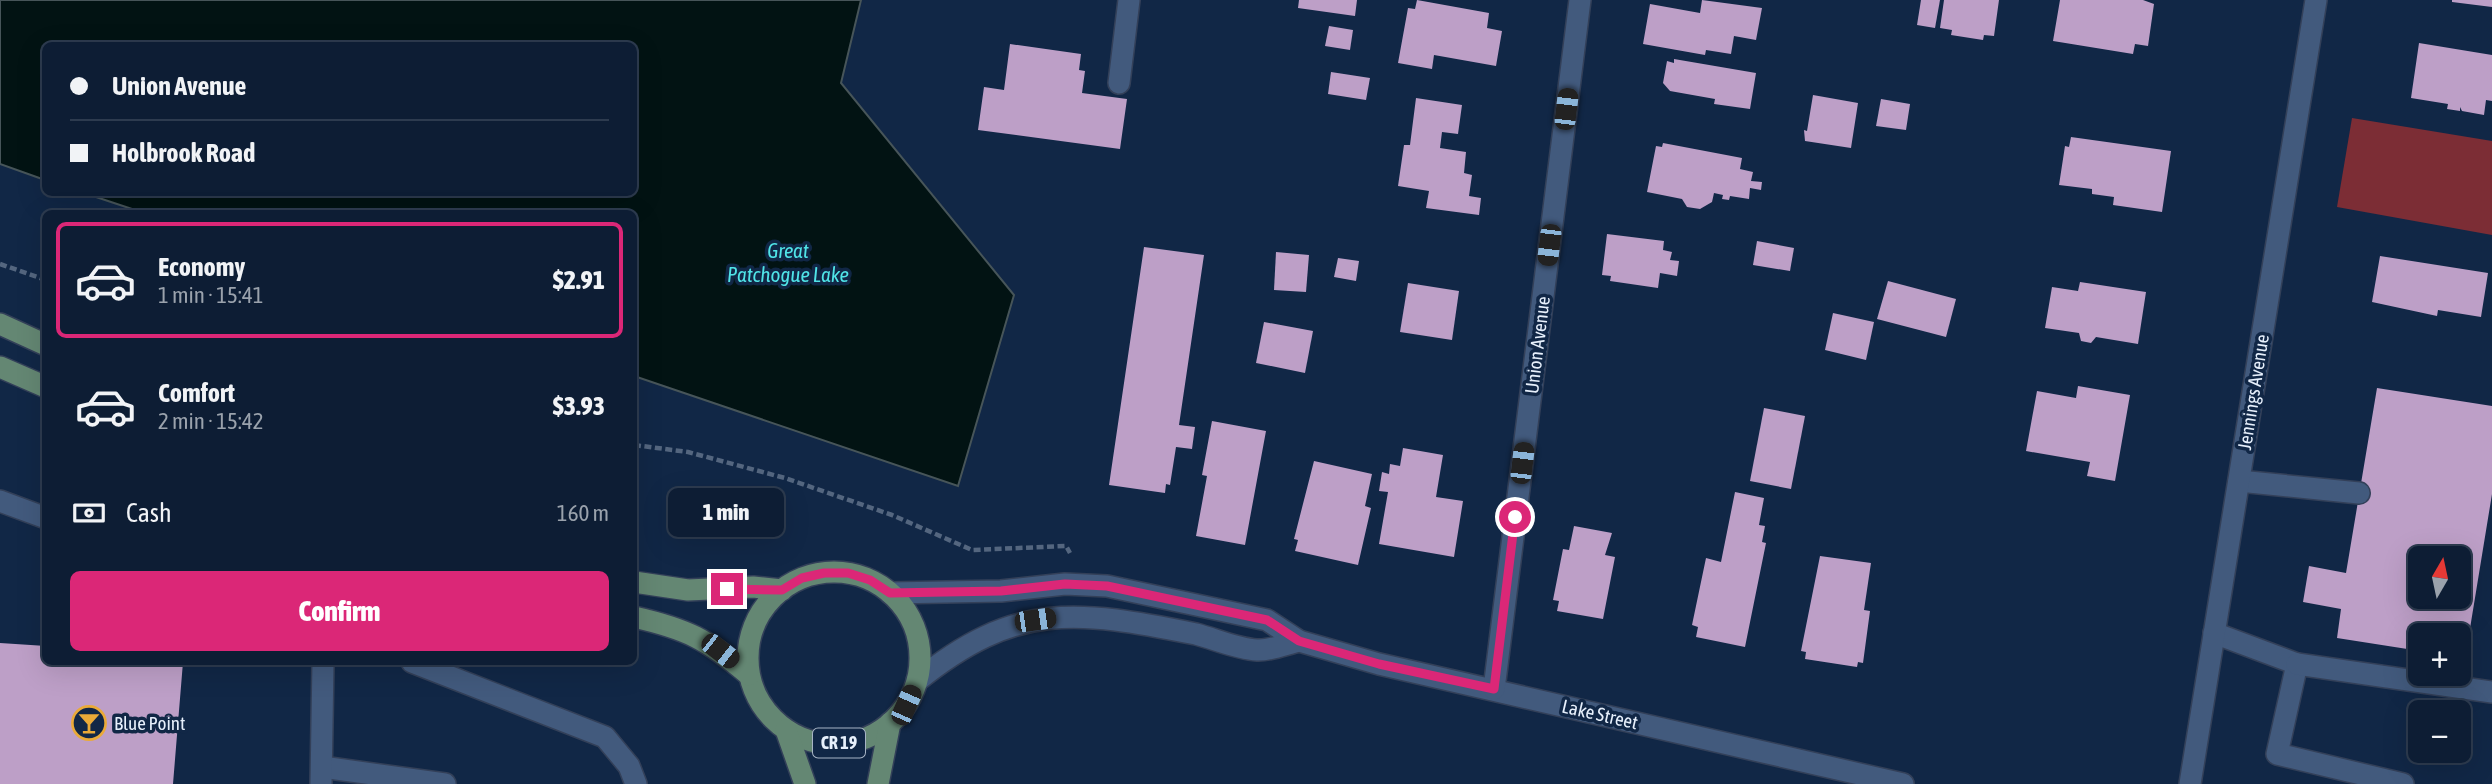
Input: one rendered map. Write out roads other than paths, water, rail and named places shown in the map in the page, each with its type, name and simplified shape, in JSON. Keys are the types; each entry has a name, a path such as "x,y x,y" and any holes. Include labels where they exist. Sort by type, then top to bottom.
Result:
{"main road":[{"path":"0,324 42,343"},
{"path":"0,367 42,385"},
{"name":"CR 19","path":"824,573 848,573 870,580 890,593 906,611 916,634 920,658 917,681 906,705 890,723 872,736 828,744 786,730 769,716 756,697 749,675 750,637 768,604 782,590 802,578 824,573"},
{"name":"CR 19","path":"637,582 688,590 753,587 782,590"},
{"name":"CR 19","path":"637,618 680,627 707,641 749,675"},
{"name":"CR 19","path":"878,784 890,723"},
{"name":"CR 19","path":"786,730 805,784"}],"street":[{"path":"1119,83 1129,0"},
{"name":"Union Avenue","path":"1494,689 1580,0"},
{"name":"Jennings Avenue","path":"2190,784 2316,0"},
{"path":"2239,481 2359,493"},
{"path":"0,501 42,517"},
{"path":"890,593 1001,591 1065,584 1107,586 1267,620 1299,641"},
{"path":"917,681 959,649 988,634 1015,623 1055,617 1103,618 1198,635 1258,650 1299,641"},
{"path":"2214,633 2297,664 2492,692"},
{"name":"Lake Street","path":"1299,641 1379,664 1903,784"},
{"path":"2297,664 2277,754 2403,784"},
{"path":"323,665 321,776 445,784"},
{"path":"420,665 605,737 629,766 636,784"}],"water":[{"name":"Great Patchogue Lake","path":"0,0 861,0 841,83 1014,295 958,486 637,377 637,210 135,210 93,196 637,196 637,42 42,42 42,179 0,164"}],"place":[{"name":"Blue Point","path":"89,723"}]}
